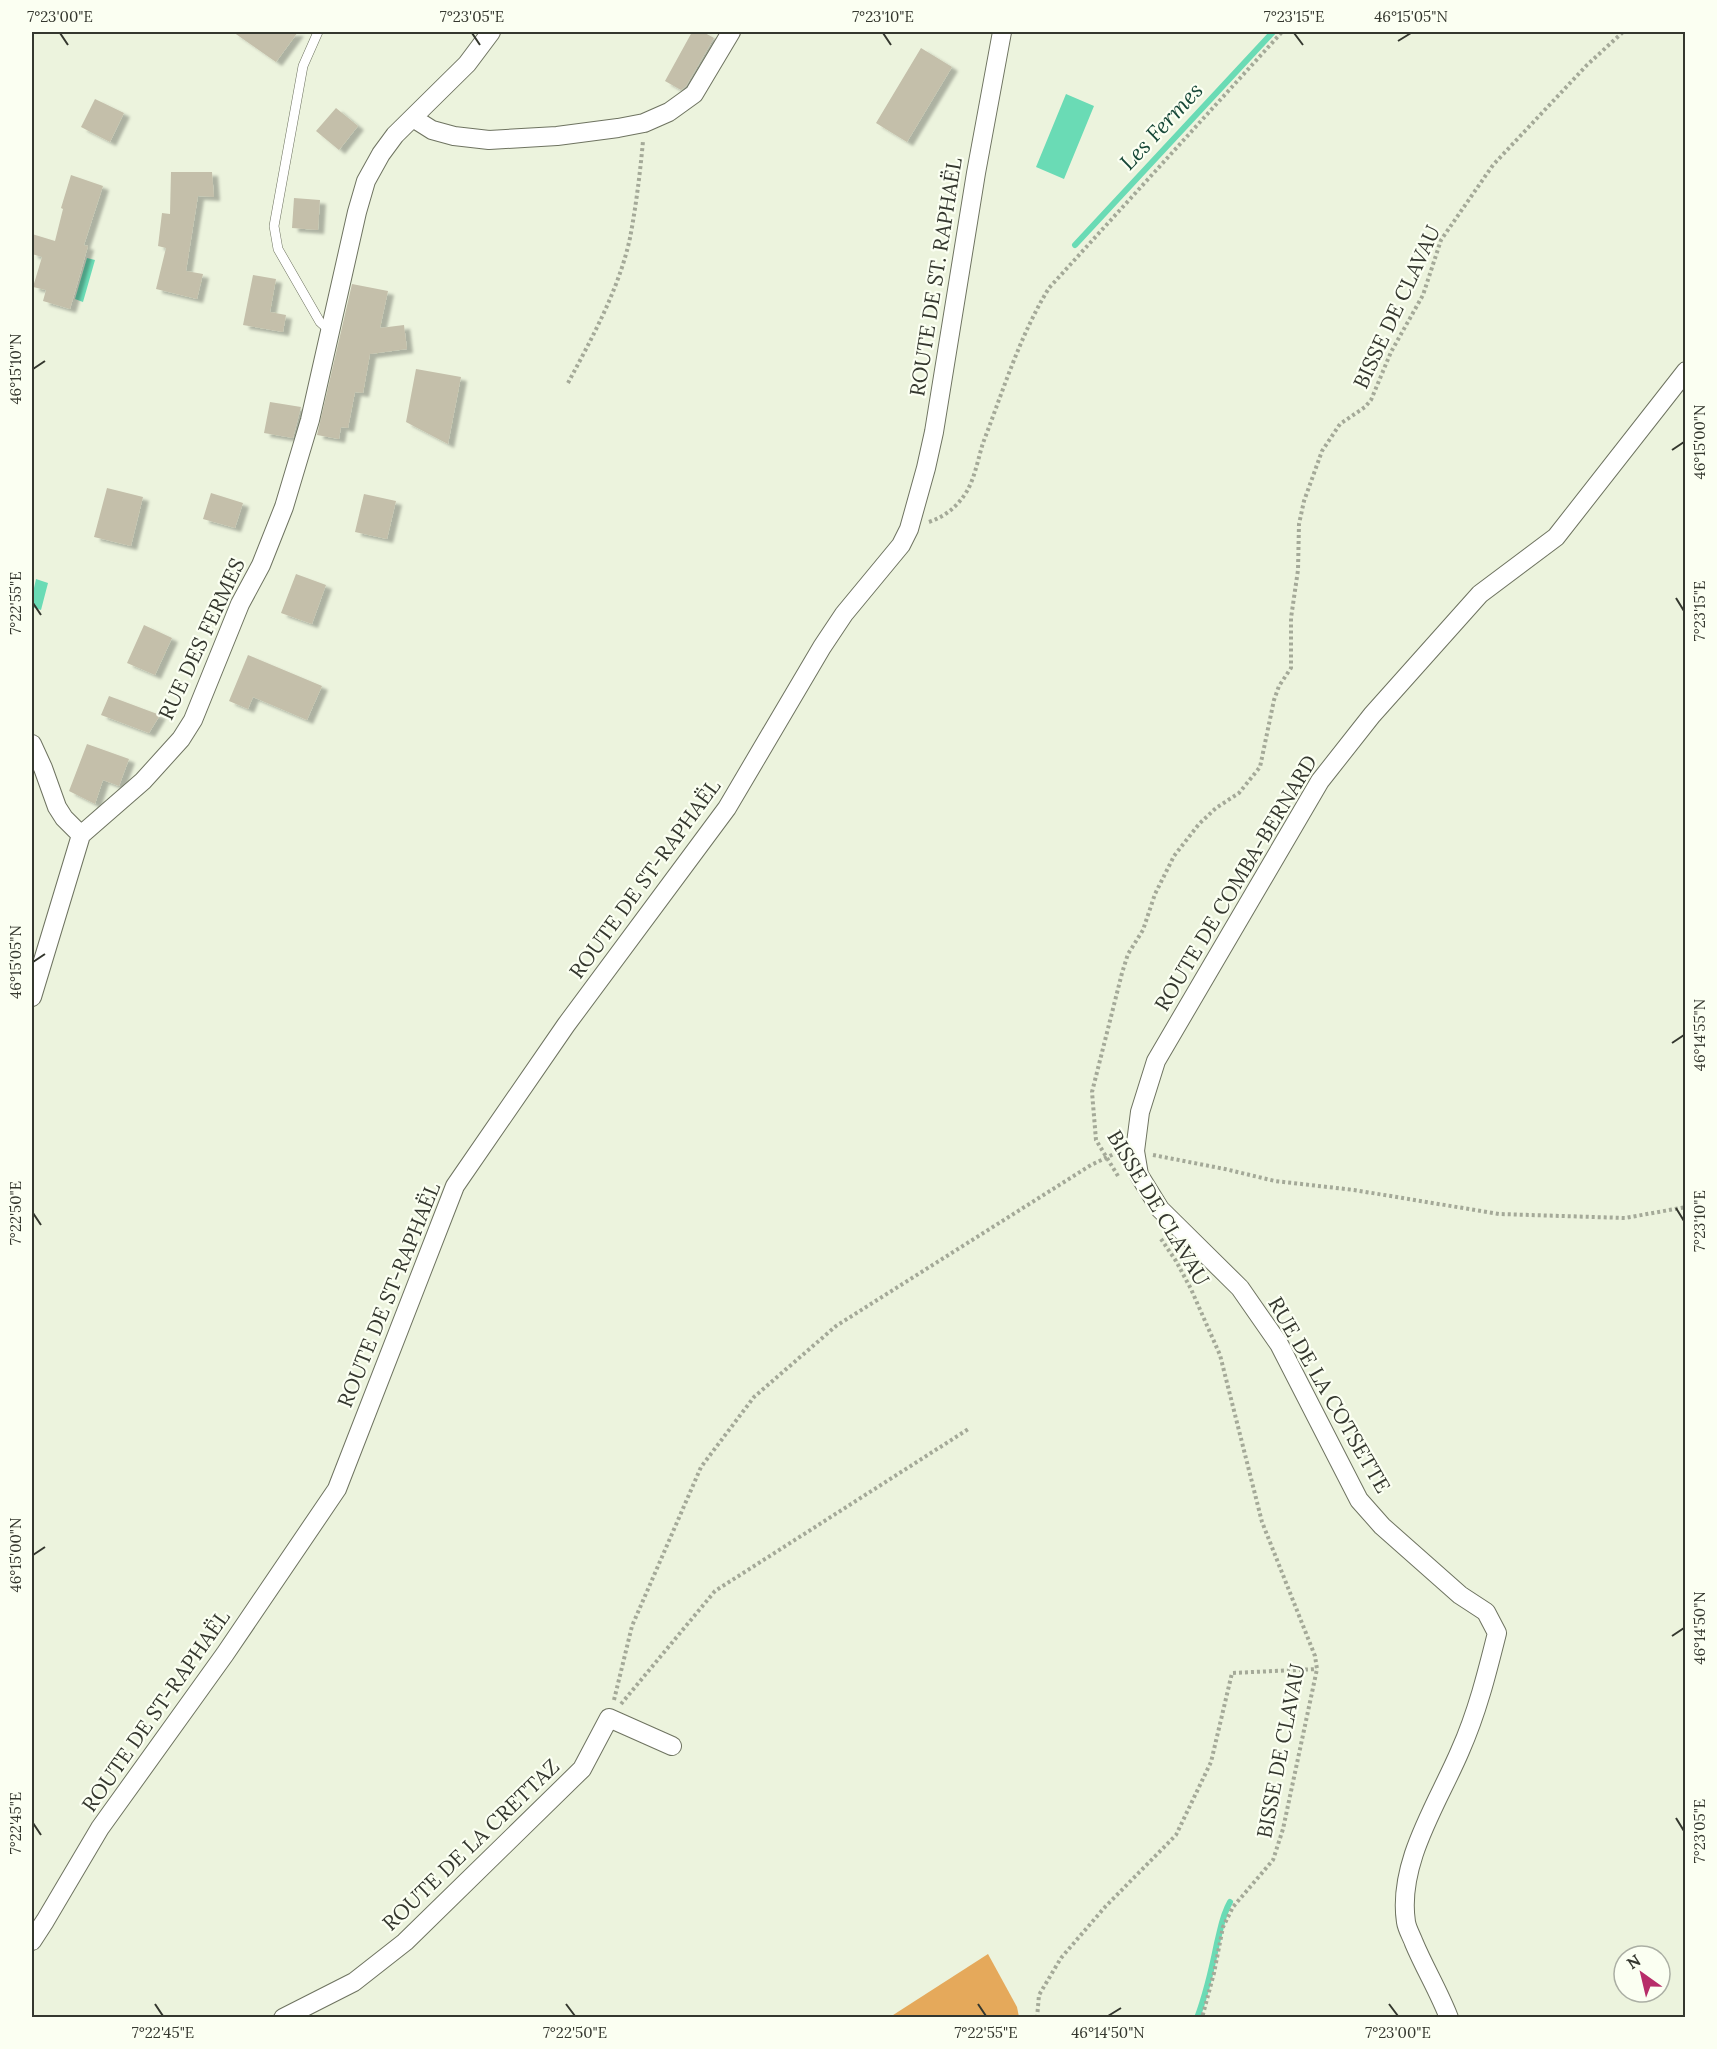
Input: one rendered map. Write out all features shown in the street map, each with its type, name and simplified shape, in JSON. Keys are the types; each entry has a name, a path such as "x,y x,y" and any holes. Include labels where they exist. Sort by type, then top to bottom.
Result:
{"street":[{"name":"RUE DES FERMES","path":"81,834 162,762 181,739 192,720 240,604 261,565 284,507 310,420 366,181 395,135 467,64 490,32"},
{"path":"413,118 432,130 489,140 557,136 645,123 669,112 694,94 731,32"},
{"name":"ROUTE DE ST. RAPHAËL","path":"909,529 934,432 976,173 1002,32"},
{"name":"ROUTE DE COMBA-BERNARD","path":"1134,1151 1140,1112 1156,1061 1320,781 1372,716 1480,594 1556,537 1686,371"},
{"name":"ROUTE DE ST-RAPHAËL","path":"32,1941 100,1828 225,1654 337,1488 455,1186 566,1025 727,808 822,647 844,614 889,563 909,529"},
{"path":"32,744 57,807 64,818 81,834 32,997"},
{"name":"RUE DE LA COTSETTE","path":"1134,1151 1139,1175 1160,1209 1240,1288 1279,1344 1359,1500 1382,1526 1460,1595 1486,1612 1497,1633 1480,1698 1460,1751 1420,1837 1406,1882 1406,1923 1449,2018"},
{"path":"609,1718 672,1746"},
{"name":"ROUTE DE LA CRETTAZ","path":"283,2018 354,1982 405,1942 582,1769 609,1718"}],"lane":[{"path":"318,32 303,66 274,226 278,249 320,322 330,331"}],"path":[{"path":"909,529 941,518 960,501 968,489 1028,328 1049,288 1282,32"},
{"name":"BISSE DE CLAVAU","path":"1121,1182 1096,1140 1092,1092 1122,973 1128,954 1143,930 1155,894 1174,856 1199,824 1216,808 1239,793 1260,767 1274,700 1279,686 1291,668 1299,524 1304,501 1322,451 1340,424 1365,407 1371,400 1391,352 1423,295 1442,240 1493,165 1587,65 1623,32"},
{"path":"568,383 602,316 627,249 645,123"},
{"path":"609,1718 632,1626 701,1467 754,1397 836,1326 1107,1156 1122,1151 1134,1151 1275,1181 1354,1190 1498,1215 1625,1218 1686,1207"},
{"name":"BISSE DE CLAVAU","path":"1157,1234 1191,1289 1220,1355 1262,1522 1315,1656 1317,1669 1283,1829 1273,1860 1233,1907 1223,1926 1202,2018"},
{"path":"609,1718 716,1591 970,1428"},
{"path":"1037,2018 1039,1995 1061,1958 1106,1907 1176,1835 1212,1762 1232,1673 1317,1669"}],"shaded area":[{"path":"1066,94 1094,106 1064,179 1036,167"},
{"path":"87,258 95,260 83,302 75,299"},
{"path":"36,579 48,583 41,610 32,607"},
{"path":"988,1954 1017,2007 1019,2017 890,2017"}],"building":[{"path":"233,32 298,32 276,62"},
{"path":"692,32 703,32 714,38 686,86 681,90 665,81"},
{"path":"921,48 952,67 907,142 876,123"},
{"path":"95,99 124,113 110,142 81,127"},
{"path":"336,108 358,126 339,150 316,131"},
{"path":"171,172 212,172 214,197 198,196 186,271 203,274 197,299 156,289 166,248 158,246 162,213 170,214"},
{"path":"71,175 103,186 84,245 88,246 70,309 43,301 46,290 33,287 42,257 32,254 32,234 55,241 63,209 61,208"},
{"path":"294,198 320,200 318,230 292,228"},
{"path":"253,275 276,279 270,312 286,315 283,332 243,325"},
{"path":"352,284 388,291 380,328 404,325 407,349 370,354 363,393 355,392 348,428 341,427 339,439 317,435"},
{"path":"416,369 461,377 448,444 406,422"},
{"path":"270,402 301,407 293,438 264,433"},
{"path":"107,488 143,497 131,546 94,537"},
{"path":"211,493 243,503 235,528 203,519"},
{"path":"364,494 396,501 387,539 355,532"},
{"path":"296,574 326,585 312,624 281,613"},
{"path":"144,625 172,638 155,675 127,663"},
{"path":"248,655 322,686 307,720 253,697 248,709 229,701"},
{"path":"109,696 160,715 149,733 101,715"},
{"path":"87,744 129,759 119,786 103,780 95,804 69,791"}],"waterway":[{"name":"Les Fermes","path":"1075,245 1273,32"},
{"path":"1197,2018 1222,1922 1230,1902"}]}
